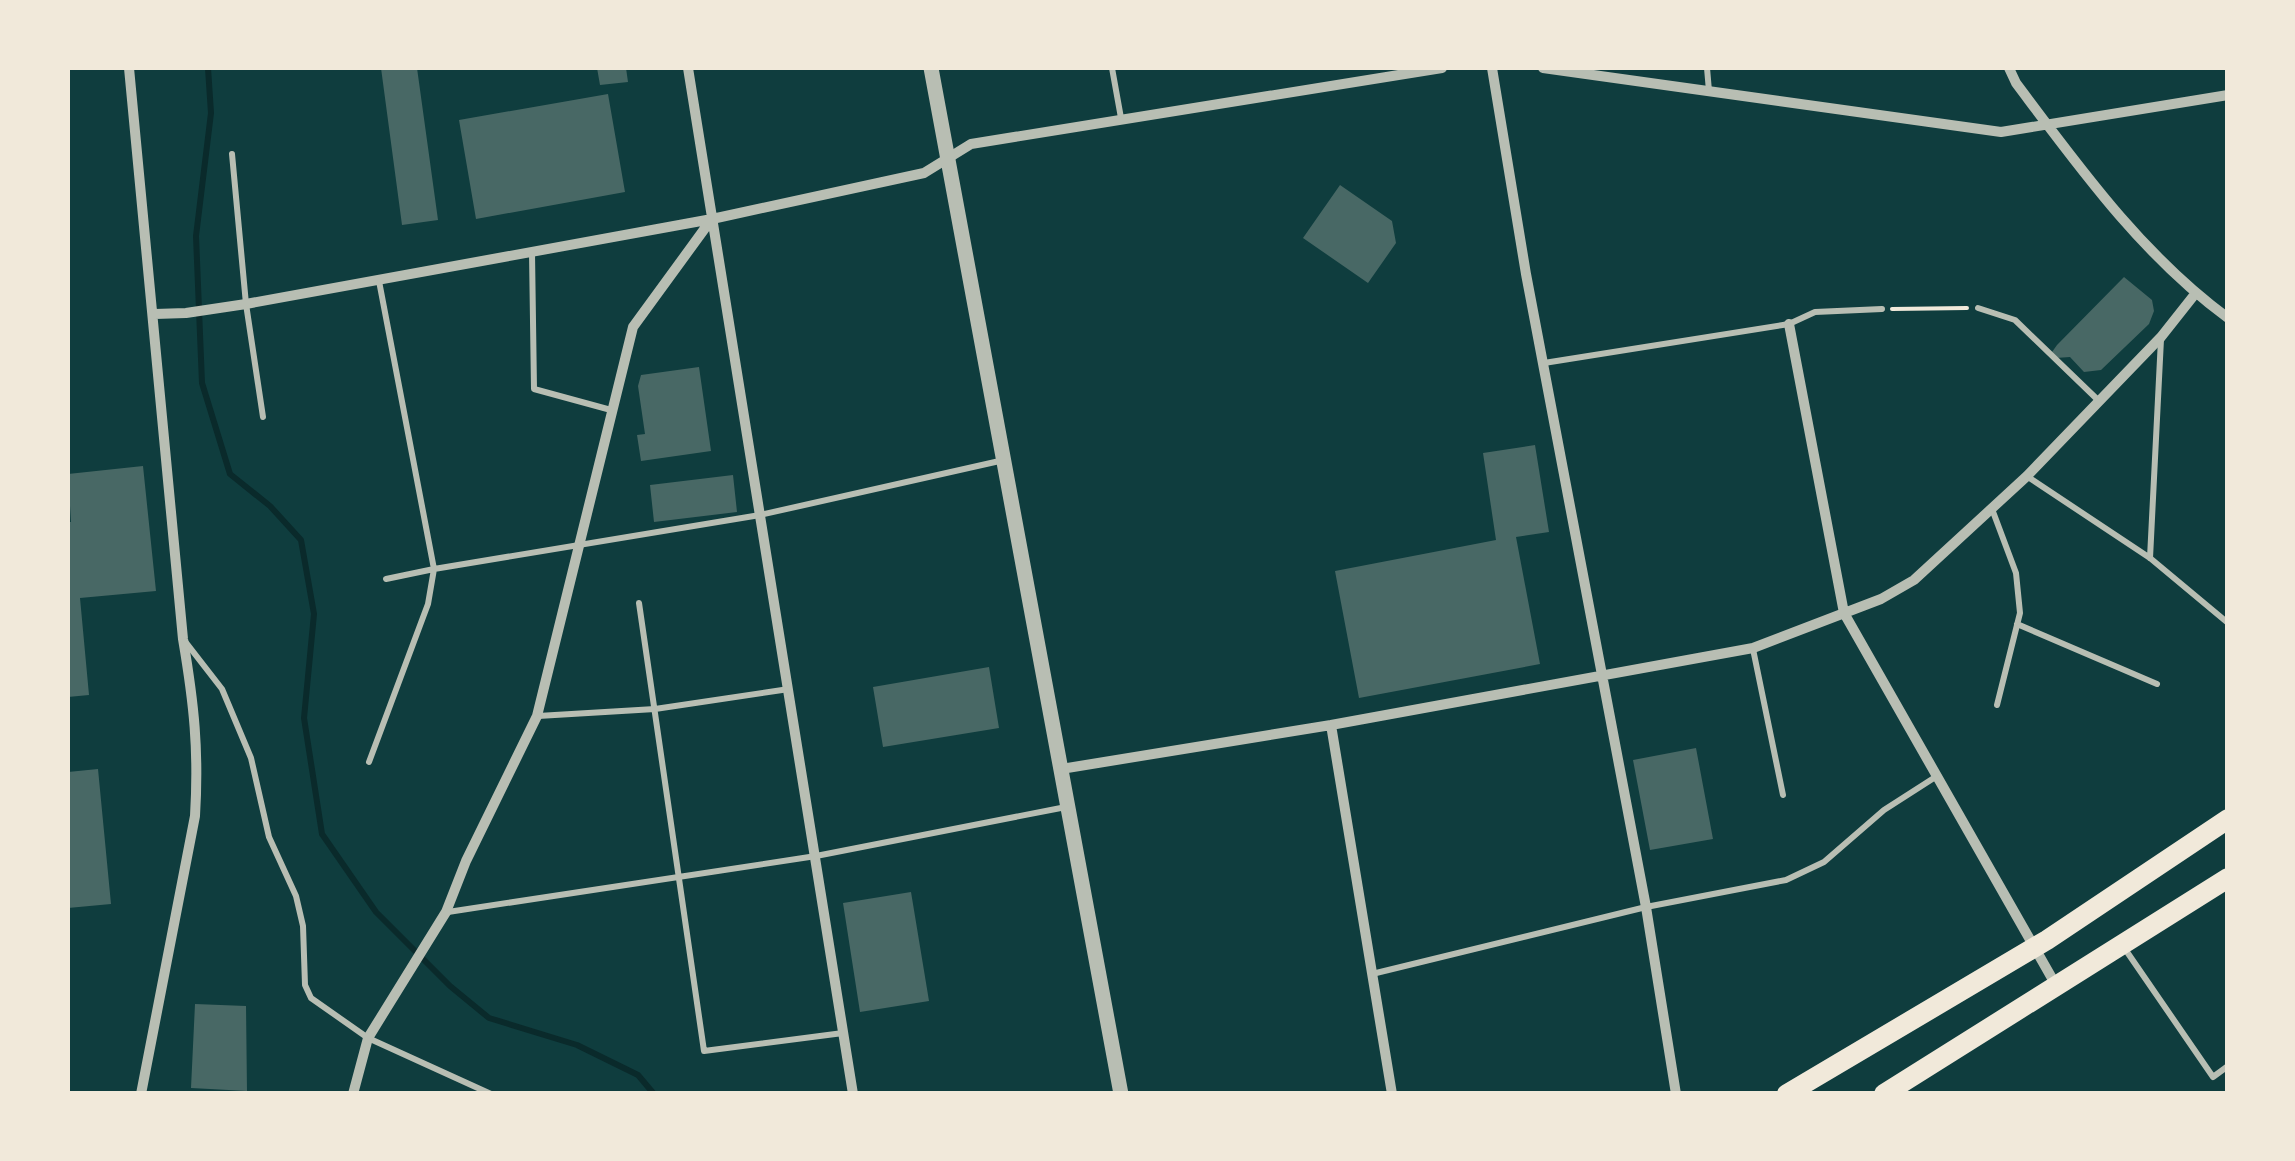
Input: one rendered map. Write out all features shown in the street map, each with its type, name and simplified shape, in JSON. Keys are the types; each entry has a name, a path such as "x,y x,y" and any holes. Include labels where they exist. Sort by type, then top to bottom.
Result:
{"main road":[{"path":"1787,1094 2035,947 2228,819"},
{"path":"1884,1094 2228,878"}],"street":[{"path":"129,68 184,639 197,724 195,816 141,1094"},
{"path":"688,68 853,1094"},
{"path":"931,68 1120,1094"},
{"path":"155,314 186,314 246,304 712,219 924,173 971,144 1442,68"},
{"path":"1492,68 1646,907 1676,1094"},
{"path":"1543,68 2000,132 2228,95"},
{"path":"2009,68 2016,83 2092,184 2195,294 2228,318"},
{"path":"354,1094 368,1038 446,912 536,716 633,327 712,219"},
{"path":"1061,769 1331,725 1752,648 1881,599 1914,580 2027,476 2162,337 2195,294"},
{"path":"1789,324 1844,613 2057,987"},
{"path":"1331,725 1392,1094"}],"lane":[{"path":"1112,68 1121,118"},
{"path":"1707,68 1710,92"},
{"path":"232,154 246,304 264,417"},
{"path":"532,252 534,389 611,410"},
{"path":"368,762 428,604 434,569 380,281"},
{"path":"1978,308 2015,320 2099,401"},
{"path":"1544,363 1789,324 1815,312 1882,309"},
{"path":"2150,558 2162,337"},
{"path":"386,579 578,542 760,514 1004,460"},
{"path":"2027,476 2150,558 2228,623"},
{"path":"1992,508 2016,573 2020,613 1997,705"},
{"path":"639,603 704,1051 843,1034"},
{"path":"2018,624 2157,684"},
{"path":"184,639 222,689 251,758 269,838 296,896 304,926 306,984 311,998 368,1038 491,1094"},
{"path":"1752,648 1783,795"},
{"path":"536,716 655,709 788,689"},
{"path":"1372,974 1646,907 1786,880 1824,862 1884,810 1938,776"},
{"path":"446,912 816,856 1068,807"},
{"path":"2122,945 2212,1077 2228,1066"}],"path":[{"path":"1882,309 1978,308"}],"building":[{"path":"381,68 417,68 438,220 402,225"},
{"path":"597,68 626,68 628,82 600,85"},
{"path":"608,94 625,192 476,219 459,120"},
{"path":"1340,185 1392,221 1396,243 1368,283 1303,238"},
{"path":"2124,277 2152,300 2154,311 2149,324 2101,370 2084,372 2070,357 2056,358 2052,352 2057,345"},
{"path":"699,367 711,451 641,461 637,435 645,434 638,386 641,375"},
{"path":"1535,445 1549,532 1516,537 1540,664 1359,698 1335,571 1496,540 1483,453"},
{"path":"143,466 156,591 80,598 89,695 68,697 68,474"},
{"path":"733,475 737,512 654,522 650,485"},
{"path":"989,667 999,728 883,747 873,687"},
{"path":"1696,748 1713,839 1650,850 1633,760"},
{"path":"98,769 111,904 68,908 68,772"},
{"path":"911,892 929,1001 860,1012 843,903"},
{"path":"195,1004 246,1006 247,1091 191,1088"}],"waterway":[{"path":"208,68 211,113 196,236 202,383 230,474 270,506 301,540 314,614 304,718 322,834 376,912 450,986 489,1018 577,1045 638,1075 654,1094"}]}
